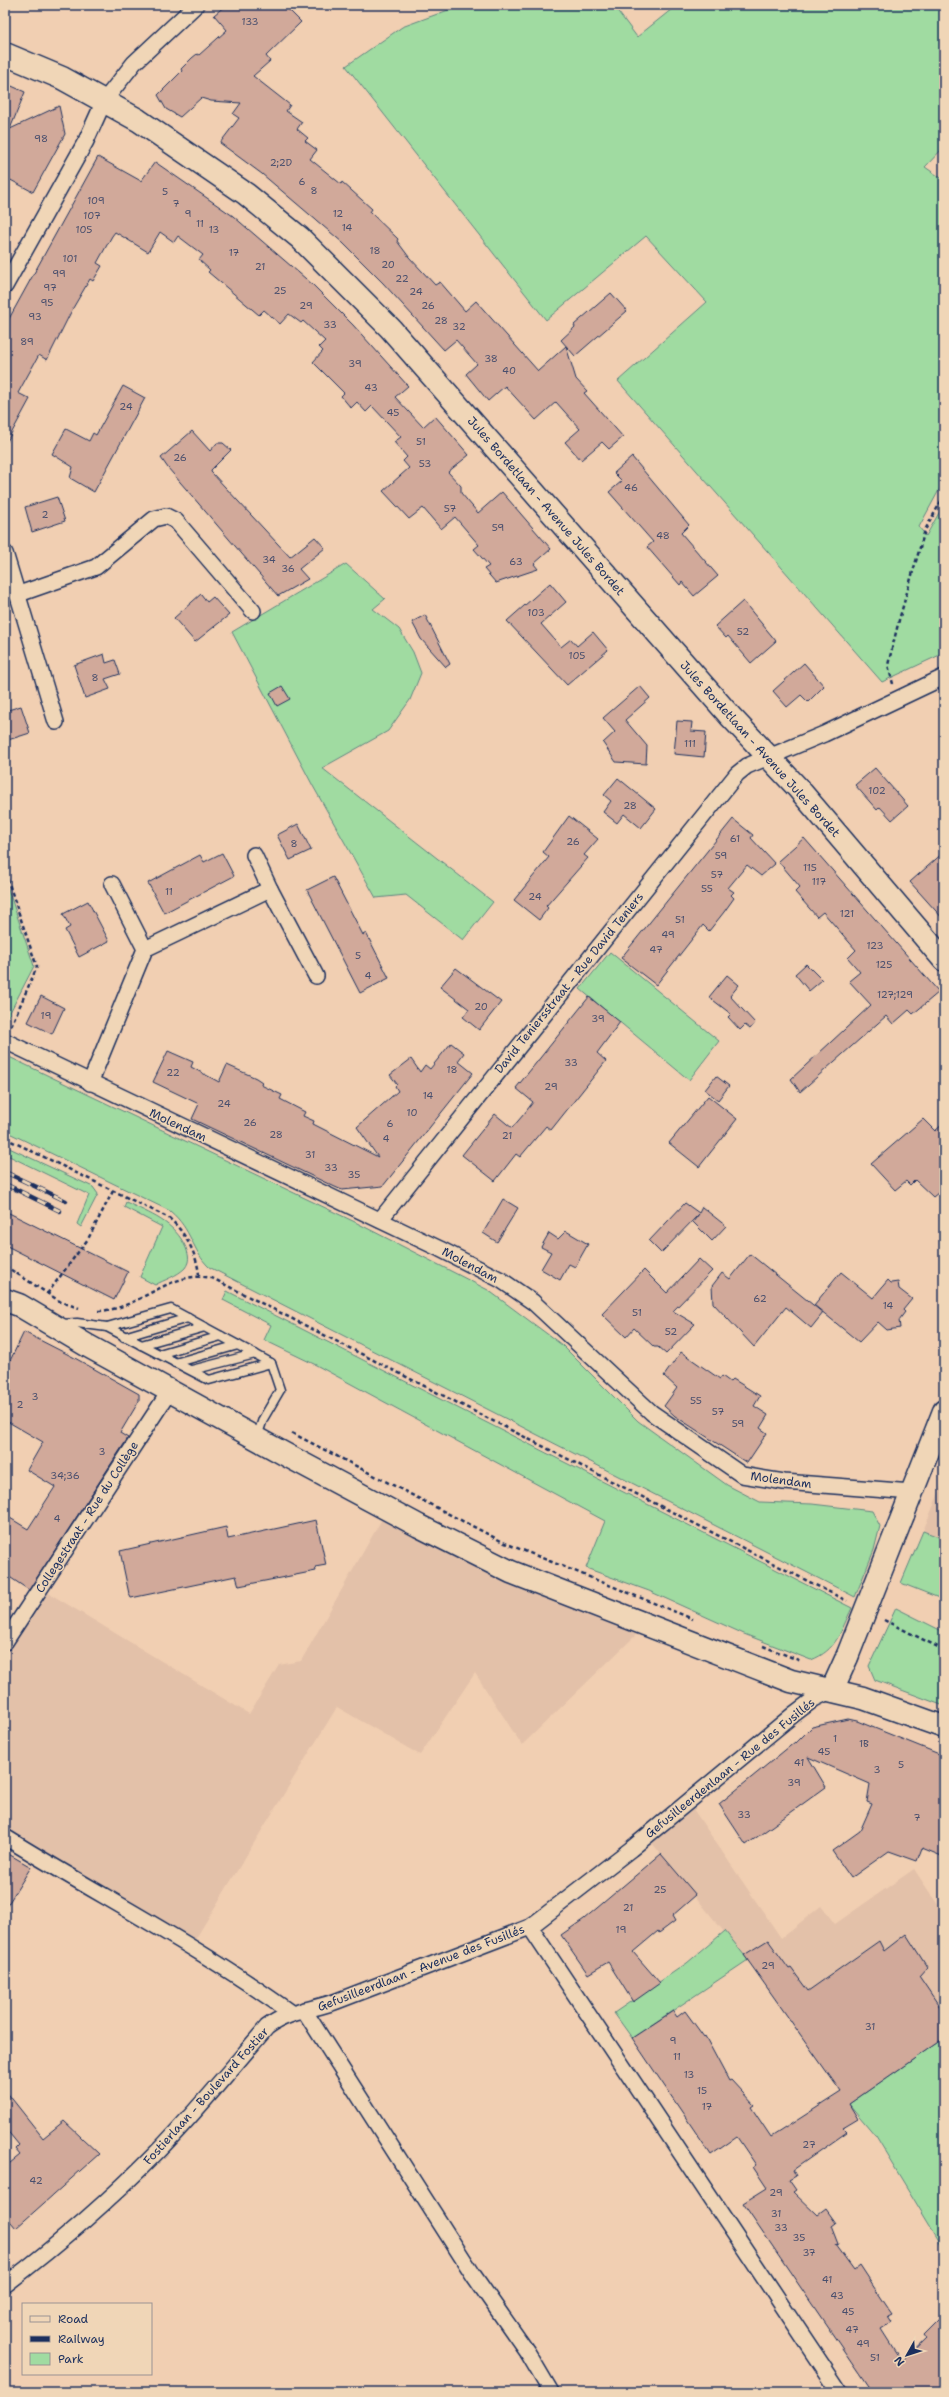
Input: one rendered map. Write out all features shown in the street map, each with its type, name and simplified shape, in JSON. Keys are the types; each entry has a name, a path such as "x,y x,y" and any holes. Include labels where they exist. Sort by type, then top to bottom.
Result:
{"street":[{"path":"5,286 86,141 104,101 134,63 196,5"},
{"name":"Jules Bordetlaan - Avenue Jules Bordet","path":"5,54 62,78 138,120 246,194 300,238 390,328 767,757 796,787 944,960"},
{"path":"19,594 96,567 154,519 166,516 176,521 253,611"},
{"path":"5,553 19,594 56,722"},
{"name":"David Teniersstraat - Rue David Teniers","path":"380,1220 729,782 747,766 824,734 944,677"},
{"path":"254,855 270,889 316,976"},
{"path":"112,884 145,949"},
{"path":"90,1083 145,949 270,889"},
{"name":"Molendam","path":"7,1037 90,1083 380,1220 501,1280 533,1302 652,1413 742,1474 784,1482 912,1492"},
{"path":"5,1300 19,1305 54,1324 169,1392 412,1523 511,1572 791,1681 863,1698 944,1727"},
{"name":"Collegestraat - Rue du Collège","path":"5,1642 169,1392"},
{"path":"832,1690 847,1657 912,1492 937,1447 944,1411"},
{"name":"Gefusilleerdenlaan - Rue des Fusillés","path":"631,1849 794,1714 814,1699 832,1690"},
{"path":"5,1837 160,1927 297,2012 474,2276 528,2353 551,2392"},
{"name":"Gefusilleerdlaan - Avenue des Fusillés","path":"297,2012 337,2001 530,1927 631,1849"},
{"path":"530,1927 840,2392"},
{"name":"Fostierlaan - Boulevard Fostier","path":"5,2285 42,2256 113,2195 179,2128 267,2027 297,2012"}],"lane":[{"path":"107,1327 171,1309 271,1363 280,1390 263,1420 256,1438"},
{"path":"124,1337 188,1318"},
{"path":"54,1324 77,1323 107,1327 209,1380 271,1363"},
{"path":"141,1345 205,1327"},
{"path":"159,1354 221,1336"},
{"path":"175,1363 238,1345"},
{"path":"192,1370 255,1354"}],"path":[{"path":"900,697 892,682 888,665 918,551 925,530 944,496"},
{"path":"5,872 37,967 7,1037"},
{"path":"5,1138 169,1218 180,1227 188,1242 199,1275"},
{"path":"47,1294 88,1239 113,1191"},
{"path":"5,1266 61,1302 84,1309"},
{"path":"96,1310 121,1307 176,1279 199,1275 212,1278 235,1288 851,1603"},
{"path":"291,1432 505,1543 698,1621"},
{"path":"878,1617 944,1650"},
{"path":"755,1643 803,1662"}],"shaded area":[{"path":"944,1483 944,1539 923,1531"},
{"path":"382,1519 510,1581 637,1634 522,1745 475,1673 420,1755 337,1707 193,1943 5,1833 5,1650 42,1589 249,1714 279,1665 301,1661"},
{"path":"693,1809 781,1938 821,1906 835,1924 914,1869 944,1914 944,2038 849,2104 767,1985 652,1843"}],"green space":[{"path":"462,5 613,5 637,37 677,5 944,5 944,147 925,167 944,180 944,481 919,527 926,536 944,504 944,653 882,682 618,381 707,302 646,236 546,320 346,66 402,27"},
{"path":"346,564 385,599 373,609 399,629 413,652 421,673 410,700 388,731 322,768 493,902 463,940 406,895 376,898 313,786 232,632"},
{"path":"5,880 34,966 5,1022"},
{"path":"610,952 719,1041 689,1080 580,989"},
{"path":"5,1055 355,1222 488,1290 562,1345 638,1421 727,1485 760,1502 812,1504 872,1511 880,1526 874,1550 855,1597 209,1267 203,1261 188,1232 170,1211 5,1131"},
{"path":"5,1146 93,1187 98,1194 81,1227 77,1224 89,1195 5,1154"},
{"path":"126,1202 153,1215 169,1225 181,1239 188,1256 188,1263 182,1271 155,1285 140,1277 162,1227 124,1207"},
{"path":"227,1291 852,1608 841,1632 827,1651 811,1660 744,1634 649,1591 586,1568 605,1521 316,1365 264,1340 271,1325 223,1300"},
{"path":"923,1531 944,1539 944,1600 901,1583"},
{"path":"896,1608 944,1632 944,1706 875,1680 869,1666"},
{"path":"725,1931 748,1960 632,2038 614,2013 687,1963"},
{"path":"944,2038 944,2249 875,2135 849,2104"}],"building":[{"path":"226,5 284,5 301,22 266,56 270,61 253,76 290,105 286,111 302,122 297,129 308,138 305,141 317,150 310,159 341,184 342,182 372,209 370,212 398,239 397,241 409,257 435,285 440,282 465,311 476,301 538,371 566,346 576,379 587,391 584,393 623,437 609,449 602,442 581,460 565,442 580,429 556,402 536,420 505,386 488,401 466,374 477,364 456,340 444,350 383,283 343,243 262,174 220,143 239,118 233,114 241,103 211,101 201,98 180,117 166,109 158,95 182,71 181,69 192,58 197,54 199,55 227,30 214,15"},
{"path":"5,83 25,92 10,129 59,106 65,134 33,192 5,177"},
{"path":"98,157 141,181 155,162 233,216 313,285 353,325 408,386 395,397 423,427 435,416 469,455 448,472 461,486 461,493 478,513 502,492 551,549 534,564 538,569 496,583 484,569 489,566 474,549 479,545 455,517 441,529 423,508 409,519 383,491 409,468 403,461 407,457 394,442 401,437 372,406 366,412 357,402 351,408 341,396 344,393 313,362 323,351 319,347 325,341 303,321 301,323 289,314 280,324 264,310 259,315 208,272 210,270 199,260 203,255 178,236 174,242 160,232 148,252 115,232 97,263 102,266 93,281 90,279 73,308 47,360 39,355 18,393 30,399 5,445 5,326"},
{"path":"611,293 627,311 575,356 561,340 575,327 574,325"},
{"path":"123,386 145,398 94,492 70,478 73,467 52,454 66,429 89,441 93,433 96,435"},
{"path":"192,431 210,451 217,443 223,443 231,450 211,470 212,473 290,557 315,537 325,548 299,569 308,579 278,596 168,468 161,458"},
{"path":"632,457 689,525 681,533 718,576 694,596 682,582 680,585 647,547 653,542 609,492 622,481 614,473"},
{"path":"57,497 65,521 32,532 25,507"},
{"path":"550,583 566,602 541,624 561,647 571,639 577,646 593,632 608,650 567,685 507,621"},
{"path":"201,594 207,602 213,597 229,615 195,642 174,618"},
{"path":"743,601 776,641 751,663 728,636 726,638 715,626"},
{"path":"425,615 450,664 446,667 421,639 412,622"},
{"path":"104,654 106,663 115,660 120,674 105,679 110,689 85,698 74,665"},
{"path":"804,663 824,686 808,702 801,695 787,707 773,691"},
{"path":"282,686 290,699 277,706 270,693"},
{"path":"640,686 650,698 625,720 647,746 646,764 616,762 603,743 615,732 603,718"},
{"path":"21,706 30,733 8,740 5,731 5,711"},
{"path":"677,721 692,722 691,731 706,732 704,757 674,754"},
{"path":"875,768 908,806 892,820 880,807 877,810 855,785"},
{"path":"618,778 656,809 641,828 624,814 617,823 603,812 611,801 604,795"},
{"path":"569,816 598,839 584,855 588,858 546,906 548,908 539,920 514,900 549,857 543,852"},
{"path":"733,819 753,835 751,838 775,864 761,876 747,865 728,888 734,892 731,895 734,898 724,912 709,931 703,925 656,985 621,958"},
{"path":"298,824 311,850 290,860 277,835"},
{"path":"804,838 939,992 913,1014 909,1010 893,1024 886,1016 800,1092 791,1079 871,1005 849,981 860,972 848,958 856,950 823,912 817,917 795,892 800,887 778,861"},
{"path":"944,852 944,920 910,882"},
{"path":"222,853 234,876 164,913 148,883 200,855 204,862"},
{"path":"333,877 363,935 366,933 389,978 360,993 307,890"},
{"path":"88,901 109,941 79,957 65,930 70,927 63,914"},
{"path":"806,964 822,980 809,991 795,974"},
{"path":"456,968 501,1002 479,1030 463,1017 469,1009 440,987"},
{"path":"727,975 739,985 730,996 755,1023 750,1029 745,1025 740,1030 728,1017 731,1014 709,997"},
{"path":"41,996 64,1008 52,1034 28,1022"},
{"path":"589,997 620,1022 597,1053 606,1061 551,1130 546,1126 520,1157 516,1154 495,1181 462,1155 495,1114 512,1128 524,1114 533,1102 516,1088"},
{"path":"451,1043 464,1053 458,1061 473,1073 383,1186 342,1190 335,1187 192,1119 199,1104 153,1082 168,1051 193,1062 191,1067 219,1082 227,1065 256,1078 262,1082 261,1085 282,1095 280,1099 305,1112 303,1116 314,1121 313,1124 378,1157 357,1127 398,1091 395,1086 397,1084 390,1075 411,1059 420,1072 425,1065 430,1069"},
{"path":"716,1076 729,1086 718,1100 705,1090"},
{"path":"708,1096 737,1119 699,1167 669,1143"},
{"path":"923,1119 935,1131 944,1123 944,1188 933,1197 915,1180 910,1185 906,1181 895,1190 871,1164"},
{"path":"503,1199 518,1208 497,1242 483,1233"},
{"path":"685,1203 699,1213 702,1207 726,1226 712,1241 693,1222 699,1214 661,1253 649,1241"},
{"path":"5,1211 128,1272 114,1300 5,1245"},
{"path":"566,1231 588,1244 575,1267 569,1264 560,1280 541,1269 551,1252 541,1247 549,1233 558,1239"},
{"path":"750,1254 823,1313 811,1328 786,1307 754,1347 713,1303 712,1286 722,1273 730,1279"},
{"path":"699,1259 712,1271 673,1311 695,1324 666,1354 658,1347 654,1347 634,1328 626,1337 602,1314 644,1270 667,1293"},
{"path":"841,1272 873,1298 888,1280 891,1283 898,1282 899,1289 912,1299 903,1310 905,1312 899,1320 900,1328 887,1330 878,1322 859,1342 814,1305"},
{"path":"24,1332 73,1357 139,1394 139,1401 120,1433 128,1438 29,1590 5,1574 5,1515 28,1529 55,1487 27,1470 43,1442 5,1420 5,1371"},
{"path":"681,1352 720,1379 722,1376 730,1382 733,1379 760,1396 754,1406 768,1415 760,1428 767,1433 747,1463 675,1416 664,1406 677,1388 664,1376"},
{"path":"316,1520 326,1565 315,1567 316,1571 239,1586 236,1576 131,1598 129,1594 120,1551 226,1527 228,1539"},
{"path":"848,1719 857,1721 944,1756 944,1857 922,1848 917,1861 889,1851 851,1878 832,1851 860,1831 872,1804 867,1802 870,1784 808,1757 826,1787 746,1845 719,1804 795,1742 796,1743 812,1727"},
{"path":"5,1852 31,1867 5,1909"},
{"path":"661,1854 696,1895 672,1916 675,1921 659,1933 658,1931 633,1952 660,1983 633,2002 608,1962 588,1974 561,1935 584,1919"},
{"path":"906,1934 927,1967 919,1976 944,2013 944,2038 849,2104 858,2119 843,2128 847,2132 793,2170 796,2176 789,2180 796,2190 793,2192 817,2215 825,2209 835,2223 831,2226 838,2244 835,2245 854,2271 860,2266 892,2314 888,2316 892,2322 881,2329 902,2362 926,2339 923,2335 944,2314 944,2392 872,2392 743,2203 767,2188 753,2167 756,2165 737,2137 711,2155 632,2038 673,2011 677,2017 685,2011 704,2037 705,2036 729,2081 731,2080 754,2105 751,2107 771,2137 841,2092 744,1955 768,1940 789,1969 791,1968 808,1991 879,1941 884,1951"},
{"path":"5,2090 43,2138 64,2121 99,2154 16,2228 5,2215 5,2167 20,2155 15,2149 19,2145 5,2128"}],"railway":[{"path":"5,1172 66,1201"},
{"path":"5,1184 60,1211"}]}
